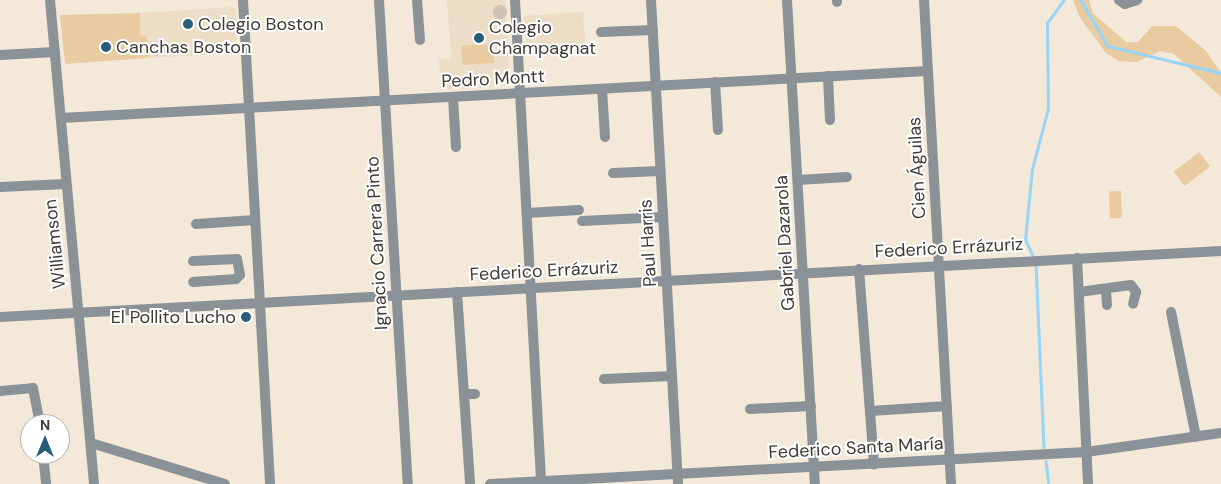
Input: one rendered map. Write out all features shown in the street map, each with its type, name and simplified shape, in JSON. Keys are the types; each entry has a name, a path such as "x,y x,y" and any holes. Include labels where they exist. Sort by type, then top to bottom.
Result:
{"street":[{"name":"Williamson","path":"50,0 94,484"},
{"path":"243,0 270,484"},
{"name":"Ignacio Carrera Pinto","path":"379,0 408,484"},
{"path":"417,0 420,40"},
{"path":"515,0 541,482"},
{"name":"Paul Harris","path":"651,0 678,484"},
{"name":"Gabriel Dazarola","path":"787,0 815,484"},
{"name":"Cien Águilas","path":"924,0 951,484"},
{"path":"1120,0 1124,4 1137,0"},
{"path":"601,32 653,30"},
{"path":"0,55 55,52"},
{"name":"Pedro Montt","path":"61,118 385,102 928,71"},
{"path":"828,76 830,120"},
{"path":"715,82 718,130"},
{"path":"602,89 605,137"},
{"path":"453,98 456,147"},
{"path":"613,174 660,171"},
{"path":"798,180 847,177"},
{"path":"0,187 66,184"},
{"path":"527,213 551,216 579,210"},
{"path":"582,221 663,216"},
{"path":"196,224 255,220"},
{"name":"Federico Errázuriz","path":"0,317 938,264 1221,251"},
{"path":"1077,258 1088,484"},
{"path":"193,261 235,259 239,264 236,279 193,282"},
{"path":"239,264 257,263"},
{"path":"859,269 874,464"},
{"path":"1079,292 1106,291 1111,287 1139,286 1133,304"},
{"path":"1106,291 1106,305"},
{"path":"457,292 470,484"},
{"path":"1171,312 1196,437"},
{"path":"604,379 672,376"},
{"path":"0,390 33,388 38,414"},
{"path":"464,394 475,394"},
{"path":"750,409 811,406"},
{"path":"871,410 947,406"},
{"name":"Federico Santa María","path":"490,484 677,472 874,464 1086,452 1221,433"},
{"path":"91,443 225,484"},
{"path":"44,464 46,484"}],"shaded area":[{"name":"Colegio Champagnat","path":"447,0 506,0 510,84 507,86 441,90 439,59 451,59"},
{"path":"1073,0 1089,0 1093,13 1126,42 1138,42 1152,26 1176,26 1206,51 1221,73 1221,97 1174,54 1160,51 1137,62 1119,61 1106,53 1080,18"},
{"name":"Colegio Boston","path":"235,7 237,53 148,58 147,36 140,35 140,13"},
{"name":"Colegio Champagnat","path":"583,12 585,43 526,47 524,16"},
{"name":"Canchas Boston","path":"140,13 140,35 147,36 148,58 65,64 60,15"},
{"path":"493,44 494,63 462,65 461,46"},
{"path":"1199,152 1210,166 1185,186 1174,172"},
{"path":"1109,191 1121,191 1122,218 1110,218"}],"building":[{"path":"497,5 503,5 507,12 503,19 497,19 493,15 493,9"}],"waterway":[{"path":"1034,259 1025,240 1032,169 1048,109 1047,23 1064,0"},
{"path":"1081,0 1108,46 1221,73"},
{"path":"1036,264 1044,447"},
{"path":"1046,461 1049,484"}],"place":[{"name":"Colegio Boston","path":"188,24"},
{"name":"Colegio Champagnat","path":"479,38"},
{"name":"Canchas Boston","path":"106,47"},
{"name":"El Pollito Lucho","path":"246,317"}]}
